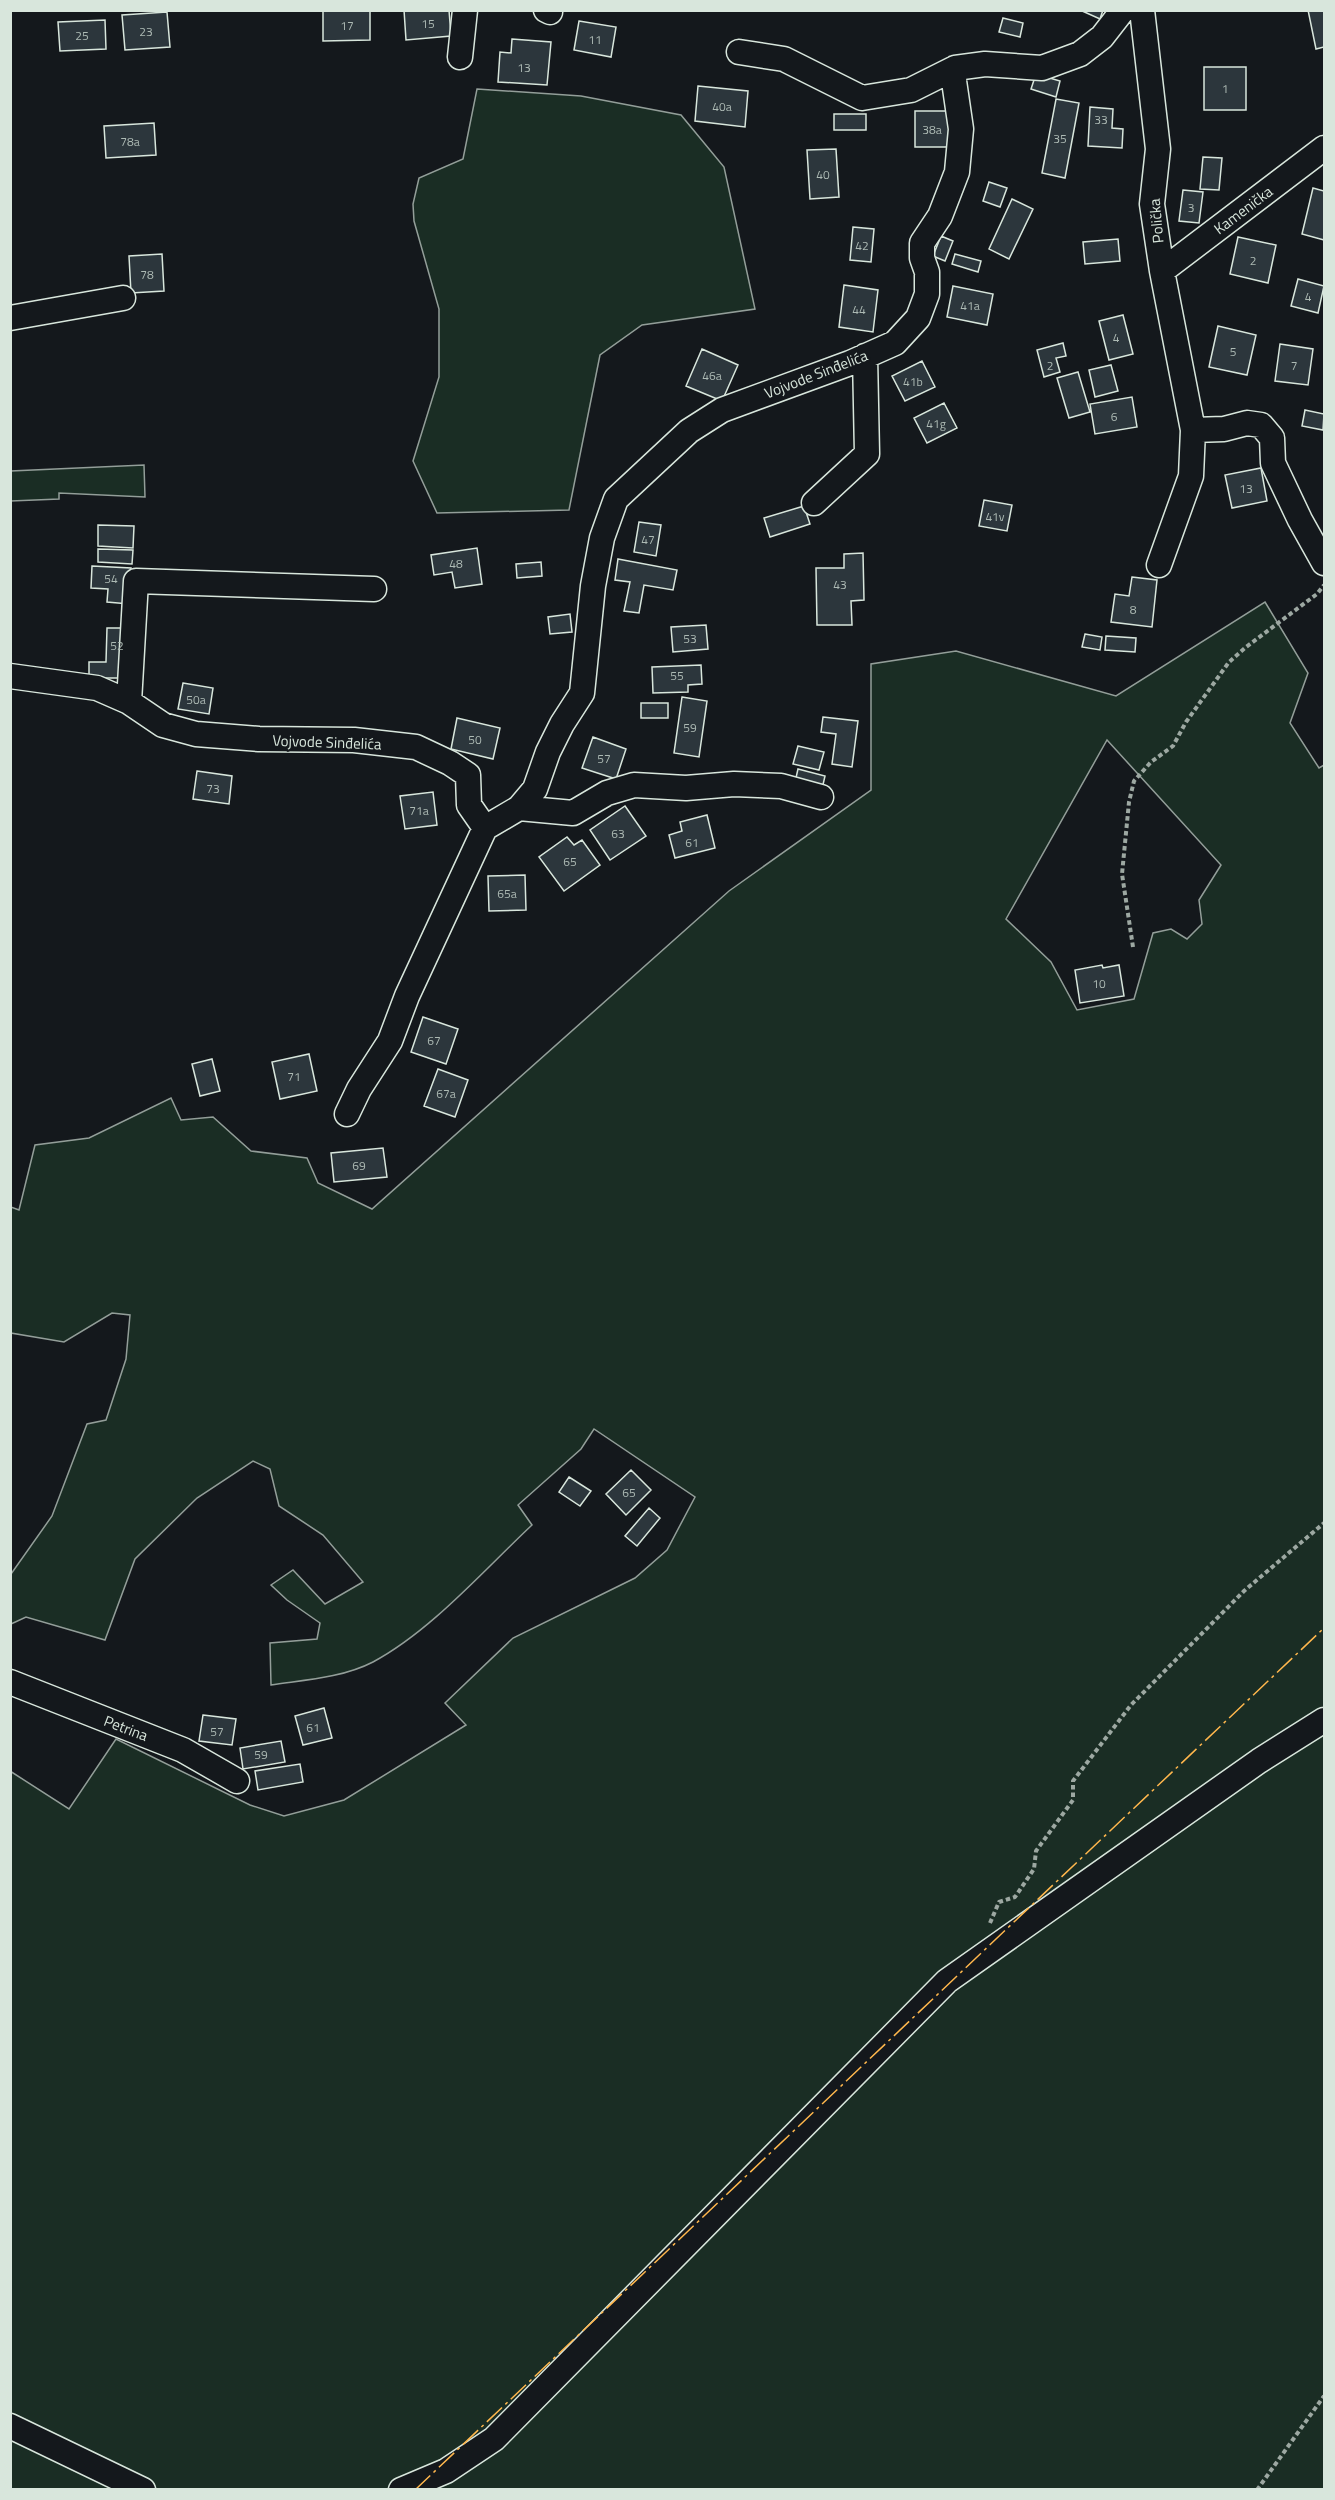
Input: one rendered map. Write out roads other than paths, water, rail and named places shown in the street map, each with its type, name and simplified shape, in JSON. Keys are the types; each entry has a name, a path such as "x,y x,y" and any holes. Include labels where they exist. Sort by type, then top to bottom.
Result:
{"street":[{"path":"460,57 465,10"},
{"path":"739,52 784,59 862,98 911,90 955,68 985,64 1042,68 1080,54 1102,38 1123,10"},
{"name":"Polička","path":"1142,10 1158,149 1152,204 1162,271 1193,430 1191,476 1159,565"},
{"name":"Vojvode Sinđelića","path":"10,676 97,688 129,702 163,724 196,734 259,739 354,740 416,747 450,763 468,775 470,805 485,828 519,808 535,789 553,743 582,693 593,586 600,547 616,499 689,431 722,410 895,343 918,318 927,294 927,272 922,258 922,243 940,216 957,172 961,129 954,81 955,68"},
{"name":"Kamenička","path":"1162,271 1324,148"},
{"path":"10,318 123,298"},
{"path":"814,503 867,454 865,356"},
{"path":"1193,430 1224,429 1247,423 1261,425 1272,438 1273,463 1300,520 1324,563"},
{"path":"129,702 136,580 374,589"},
{"path":"519,808 573,813 607,793 634,785 686,788 734,784 781,786 820,797"},
{"path":"347,1114 359,1089 390,1041 407,996 485,828"},
{"name":"Petrina","path":"10,1682 183,1750 237,1781"},
{"path":"401,2490 446,2471 494,2439 947,1981 1259,1761 1324,1720"},
{"path":"10,2426 143,2490"}]}
